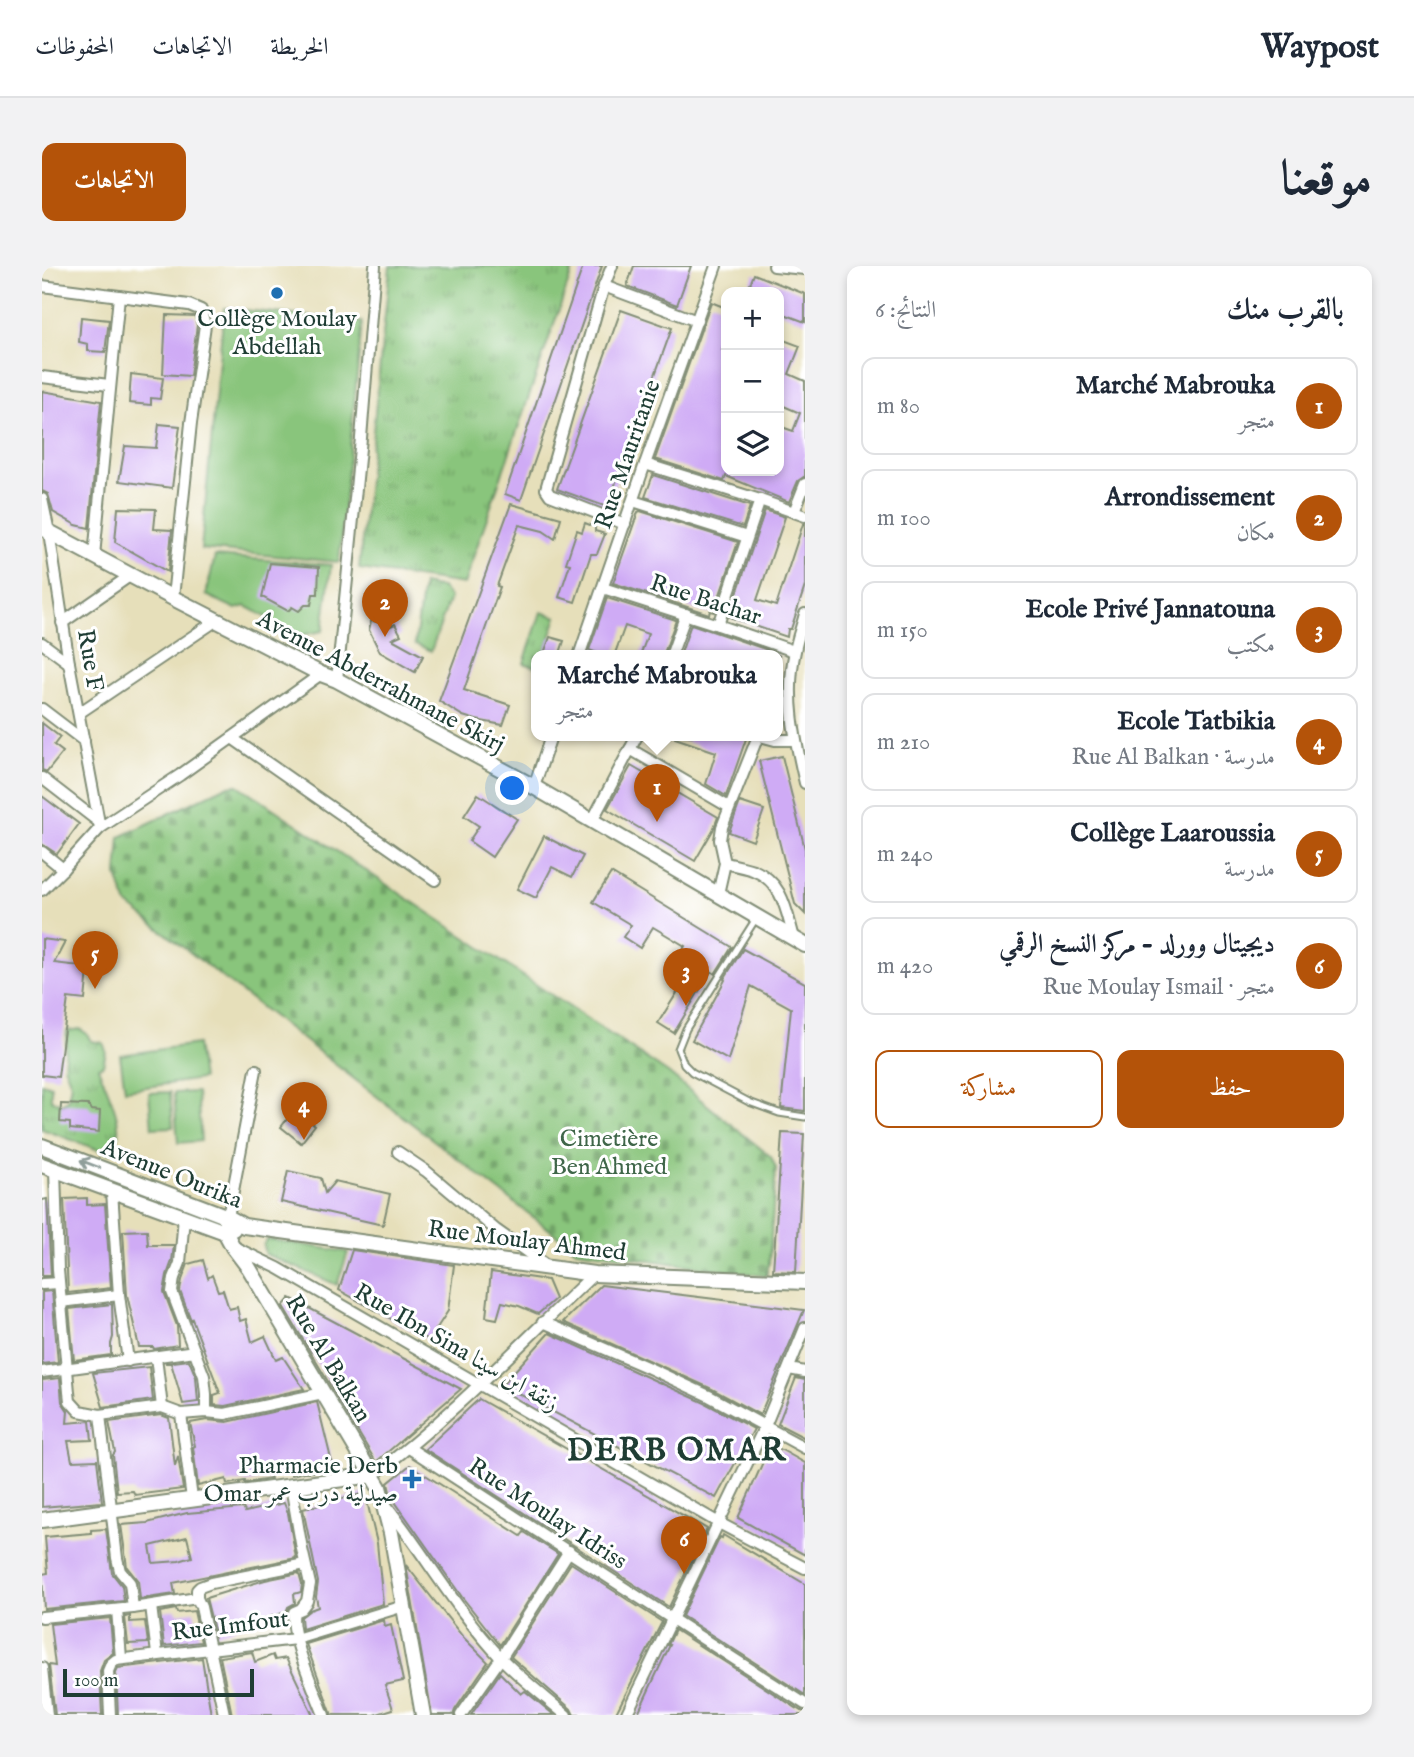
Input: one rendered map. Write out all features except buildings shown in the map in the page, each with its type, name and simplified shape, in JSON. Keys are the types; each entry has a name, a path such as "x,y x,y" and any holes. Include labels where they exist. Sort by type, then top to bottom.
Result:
{"street":[{"path":"337,680 375,266"},
{"path":"612,266 546,489 550,495 625,524"},
{"name":"Rue Mauritanie","path":"581,650 716,266"},
{"path":"774,266 805,269"},
{"path":"42,286 188,305 201,310 204,316 173,598"},
{"path":"604,286 697,321"},
{"path":"94,555 118,296"},
{"path":"42,377 109,385"},
{"path":"645,464 800,514 805,485"},
{"name":"Rue F","path":"42,499 45,529 99,825"},
{"path":"718,625 760,500"},
{"path":"633,501 747,537"},
{"name":"Avenue Abderrahmane Skirj","path":"45,529 173,598 337,680 534,787 799,942"},
{"path":"62,623 131,575"},
{"name":"Rue Bachar","path":"603,588 794,651"},
{"path":"673,650 686,614"},
{"path":"805,614 794,651 791,690 795,740 805,783"},
{"path":"79,713 217,620"},
{"path":"42,643 69,663"},
{"path":"42,890 99,825 232,738 321,674"},
{"path":"42,709 84,741"},
{"path":"232,738 435,880"},
{"path":"783,740 795,740"},
{"path":"534,787 549,741"},
{"path":"592,821 634,741"},
{"path":"718,894 725,863 720,840 722,827 757,741"},
{"path":"630,749 729,807"},
{"path":"42,778 99,825"},
{"path":"42,852 63,869"},
{"path":"725,863 752,870 769,879 781,894 799,942"},
{"path":"227,1224 256,1070"},
{"name":"Avenue Ourika","path":"42,1146 227,1224"},
{"path":"398,1152 426,1171 496,1230 548,1267"},
{"path":"48,1167 66,1368 74,1406 86,1413 100,1415 162,1408 181,1414 206,1412 225,1415 323,1393"},
{"name":"Avenue Ourika","path":"48,1167 184,1217 244,1226"},
{"path":"111,1191 119,1295 128,1361"},
{"path":"184,1217 180,1263 172,1292 204,1376 206,1412"},
{"name":"Rue Al Balkan","path":"227,1224 233,1247 249,1269 379,1487 391,1533 423,1715"},
{"name":"Rue Moulay Ahmed","path":"244,1226 594,1274 805,1282"},
{"name":"Rue Ibn Sina زنقة ابن سينا","path":"233,1247 278,1268 719,1523 805,1568"},
{"path":"42,1520 373,1475 409,1448 479,1385 594,1274"},
{"path":"42,1284 59,1283"},
{"path":"61,1302 119,1295"},
{"path":"543,1322 709,1396 805,1448"},
{"path":"626,1715 765,1426 805,1328"},
{"path":"42,1372 195,1351"},
{"path":"156,1357 162,1408"},
{"path":"789,1368 805,1372"},
{"path":"181,1414 192,1499"},
{"path":"100,1415 117,1558 120,1571 131,1583 133,1608"},
{"name":"Rue Moulay Idriss","path":"409,1448 671,1620 805,1704"},
{"path":"292,1486 310,1589 304,1605 294,1612 292,1617 296,1639 324,1715"},
{"path":"384,1503 462,1611 501,1658 566,1715"},
{"path":"461,1715 569,1551"},
{"path":"224,1714 197,1590 211,1583 305,1564"},
{"path":"42,1617 151,1606 197,1598"},
{"path":"151,1606 157,1654"},
{"name":"Rue Imfout","path":"121,1658 296,1639 404,1606"},
{"path":"110,1715 108,1671 111,1664 121,1658 117,1610"},
{"path":"42,1668 47,1715"}],"lane":[{"path":"757,917 686,1029 678,1049 684,1064 692,1072 749,1102 779,1113 805,1117"}],"green space":[{"path":"390,266 574,266 464,584 359,569"},
{"path":"224,308 362,322 339,562 201,549"},
{"path":"215,556 331,565 323,631 287,638 267,626 268,618 246,606 236,609 206,595"},
{"path":"423,584 442,588 450,598 431,651 415,644"},
{"path":"541,612 557,617 546,650 531,650 531,665 524,663"},
{"name":"Cimetière Ben Ahmed","path":"238,785 668,1073 771,1157 776,1168 766,1276 576,1250 126,903 117,875 120,837 227,786"},
{"path":"80,1029 91,1041 103,1043 106,1051 103,1065 98,1067 118,1123 116,1145 110,1154 42,1129 42,1083 51,1086 51,1100 62,1104 68,1099 71,1083 64,1066 67,1031"},
{"path":"197,1044 202,1079 125,1090 120,1055"},
{"path":"170,1092 173,1127 152,1128 149,1093"},
{"path":"197,1092 201,1141 178,1143 174,1093"},
{"path":"267,1239 348,1252 337,1285 265,1254 263,1245"}],"place":[{"name":"Collège Moulay Abdellah","path":"277,293"},
{"name":"Arrondissement","path":"385,637"},
{"name":"Marché Mabrouka","path":"657,822"},
{"name":"Collège Laaroussia","path":"95,989"},
{"name":"Ecole Privé Jannatouna","path":"686,1006"},
{"name":"Ecole Tatbikia","path":"304,1140"},
{"name":"Pharmacie Derb Omar صيدلية درب عمر","path":"412,1479"},
{"name":"ديجيتال وورلد - مركز النسخ الرقمي","path":"684,1574"}],"district":[{"name":"DERB OMAR","path":"677,1449"}]}
